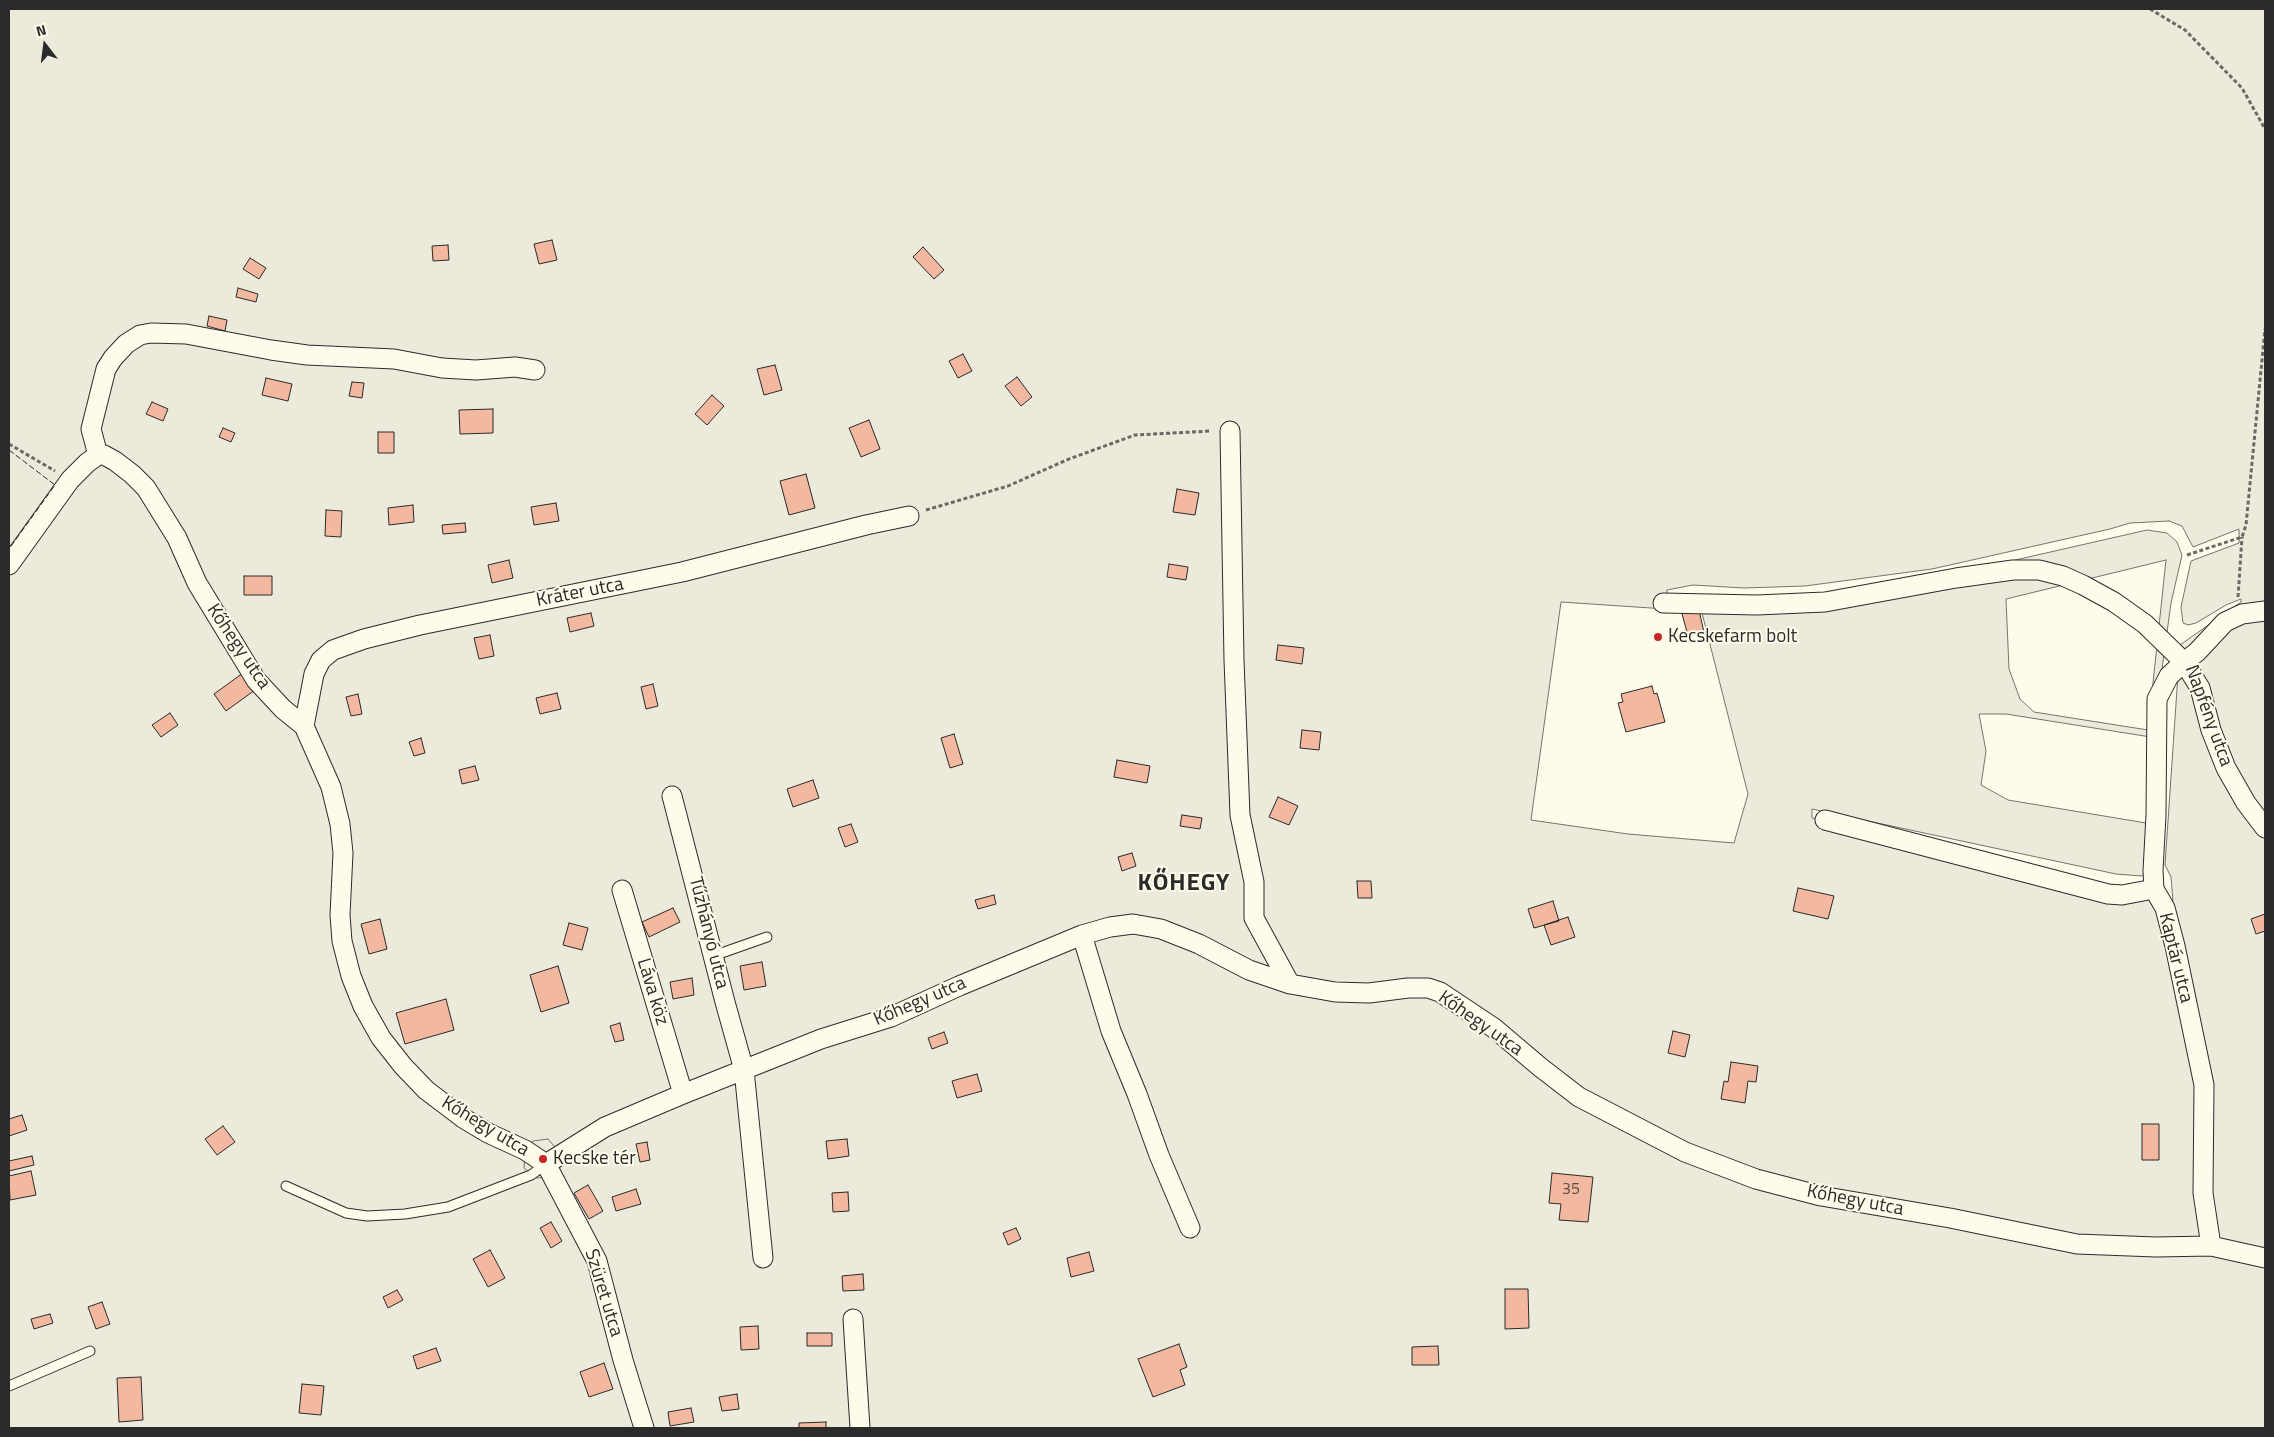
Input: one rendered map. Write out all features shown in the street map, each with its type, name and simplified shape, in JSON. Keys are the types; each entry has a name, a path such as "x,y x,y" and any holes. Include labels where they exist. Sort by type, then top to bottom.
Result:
{"street":[{"path":"9,565 70,480 87,463 98,456 91,429 106,369 126,344 140,335 151,333 186,334 298,354 385,358 450,369 476,370 516,367 535,370"},
{"path":"1230,431 1234,660 1240,815 1254,882 1254,918 1290,984"},
{"name":"Kőhegy utca","path":"98,456 104,455 115,461 146,488 178,538 197,583 256,680 283,708 304,726 331,787 340,824 343,853 340,915 342,941 351,976 363,1006 380,1038 426,1090 463,1118 488,1133 525,1150 546,1164 605,1127 683,1094 821,1038 891,1017 959,986 1082,935 1110,927 1133,924 1161,929 1199,944 1249,970 1290,984 1335,992 1369,993 1408,988 1428,988 1440,992 1494,1028 1579,1097 1686,1152 1756,1179 1821,1196 1950,1218 2077,1244 2156,1247 2211,1246 2265,1258"},
{"name":"Kráter utca","path":"304,726 314,674 321,660 333,650 364,639 420,625 682,572 866,525 909,516"},
{"path":"1663,603 1757,605 1825,602 1956,578 2013,570 2039,570 2063,576 2084,585 2114,602 2144,624 2184,662 2169,676 2157,699 2154,889"},
{"name":"Napfény utca","path":"2265,611 2242,614 2225,622 2197,652 2184,662 2200,688 2211,730 2226,768 2246,802 2265,828"},
{"name":"Tűzhányó utca","path":"672,796 744,1070 763,1258"},
{"name":"Kaptár utca","path":"1825,820 2108,894 2122,895 2154,889 2165,908 2175,946 2204,1086 2203,1193 2211,1246"},
{"name":"Láva köz","path":"622,890 683,1094"},
{"path":"1082,935 1111,1031 1137,1094 1159,1155 1190,1228"},
{"name":"Szüret utca","path":"546,1164 597,1261 623,1360 644,1428"},
{"path":"854,1319 860,1428"}],"lane":[{"path":"713,956 767,937"},
{"path":"286,1186 346,1213 367,1216 405,1214 448,1207 531,1175 546,1164"},
{"path":"9,1386 90,1351"}],"path":[{"path":"2150,9 2185,30 2242,88 2265,129"},
{"path":"2242,614 2238,597 2242,538 2246,526 2265,329"},
{"path":"909,516 940,505 1008,486 1069,459 1135,435 1230,431"},
{"path":"9,444 70,480"},
{"path":"2187,555 2242,538"}],"shaded area":[{"path":"9,9 2265,9 2265,1428 9,1428","holes":["2169,521 2182,526 2193,547 2239,529 2239,543 2191,561 2181,607 2183,623 2188,625 2196,623 2226,605 2241,599 2241,602 2180,645 2165,865 2171,877 2173,901 1812,818 1812,809 2116,874 2142,876 2152,869 2152,824 2008,800 1981,785 1986,751 1979,714 2006,714 2157,738 2161,676 2171,603 2182,555 2177,542 2167,533 2147,530 1945,576 1816,595 1700,605 1748,794 1734,843 1628,834 1531,820 1561,602 1666,609 1667,590 1693,585 1744,588 1805,586 1932,569 2130,523","2166,560 2148,730 2034,712 2020,699 2009,669 2006,599"]},
{"name":"Kecske tér","path":"548,1139 561,1154 561,1164 552,1177 536,1178 524,1168 525,1150 533,1141"}],"building":[{"path":"552,240 557,260 539,264 534,244"},
{"path":"448,245 449,260 433,261 432,246"},
{"path":"923,247 944,270 934,279 913,257"},
{"path":"250,258 266,268 259,279 243,269"},
{"path":"238,288 258,294 256,302 236,297"},
{"path":"209,316 227,320 225,331 207,326"},
{"path":"963,354 972,371 958,378 949,361"},
{"path":"775,365 782,390 764,395 757,369"},
{"path":"1017,377 1032,397 1021,406 1005,386"},
{"path":"266,378 292,384 288,401 262,395"},
{"path":"352,382 364,383 362,398 349,396"},
{"path":"712,395 724,406 707,425 695,414"},
{"path":"152,402 168,409 163,421 146,414"},
{"path":"493,409 493,433 460,434 459,410"},
{"path":"869,420 880,449 861,457 849,428"},
{"path":"223,428 235,433 231,442 219,437"},
{"path":"378,432 394,432 394,453 378,453"},
{"path":"806,474 815,508 789,515 780,481"},
{"path":"1177,489 1199,493 1195,515 1173,512"},
{"path":"556,503 559,521 534,525 531,507"},
{"path":"413,505 414,522 389,525 388,508"},
{"path":"326,510 342,511 341,537 325,536"},
{"path":"465,523 466,532 443,534 442,525"},
{"path":"509,560 513,578 492,583 488,565"},
{"path":"1169,564 1188,567 1186,580 1167,577"},
{"path":"244,576 272,576 272,595 244,595"},
{"path":"1698,606 1704,632 1688,636 1681,610"},
{"path":"591,613 594,626 570,632 567,618"},
{"path":"490,635 494,656 479,659 474,638"},
{"path":"1278,645 1304,648 1302,664 1276,660"},
{"path":"243,673 255,690 226,711 214,694"},
{"path":"653,684 658,706 646,709 641,687"},
{"path":"1652,686 1654,694 1657,693 1665,722 1626,732 1618,703 1623,702 1621,694"},
{"path":"557,693 561,709 540,714 536,698"},
{"path":"358,694 362,714 351,716 346,697"},
{"path":"170,713 178,725 161,737 152,725"},
{"path":"1302,730 1321,732 1319,750 1300,748"},
{"path":"954,734 963,764 950,768 941,738"},
{"path":"421,738 425,753 414,756 409,742"},
{"path":"1117,760 1150,766 1147,783 1114,777"},
{"path":"475,766 479,780 462,784 459,770"},
{"path":"813,780 819,798 793,807 787,789"},
{"path":"1278,797 1298,806 1289,825 1269,817"},
{"path":"1182,815 1202,818 1200,829 1180,826"},
{"path":"851,824 858,842 845,847 838,828"},
{"path":"1132,853 1136,866 1122,871 1118,857"},
{"path":"1357,881 1371,881 1372,898 1358,898"},
{"path":"1798,888 1834,896 1828,919 1793,911"},
{"path":"994,895 996,904 978,909 975,900"},
{"path":"1553,901 1559,921 1534,928 1528,909"},
{"path":"673,908 680,922 649,937 642,922"},
{"path":"2265,914 2265,931 2256,934 2251,919"},
{"path":"1568,917 1575,937 1551,945 1544,925"},
{"path":"380,919 387,949 369,954 361,924"},
{"path":"569,923 588,928 582,950 563,945"},
{"path":"762,962 766,986 744,990 740,966"},
{"path":"558,966 569,1003 541,1012 530,975"},
{"path":"692,978 694,995 673,999 670,982"},
{"path":"446,999 454,1030 405,1044 396,1013"},
{"path":"620,1023 624,1040 615,1042 610,1026"},
{"path":"1673,1031 1690,1035 1685,1057 1668,1053"},
{"path":"944,1032 948,1043 932,1049 928,1038"},
{"path":"1731,1062 1758,1066 1756,1082 1748,1081 1745,1103 1721,1099 1724,1081 1728,1082"},
{"path":"977,1074 982,1091 957,1098 952,1081"},
{"path":"22,1115 27,1130 9,1136 9,1119"},
{"path":"2142,1124 2159,1124 2159,1160 2142,1160"},
{"path":"223,1126 235,1142 217,1155 205,1139"},
{"path":"847,1139 849,1156 828,1159 826,1141"},
{"path":"647,1142 650,1160 640,1162 636,1144"},
{"path":"32,1156 34,1165 9,1171 9,1161"},
{"path":"31,1171 36,1195 10,1200 9,1176"},
{"path":"1552,1173 1593,1177 1588,1222 1559,1220 1561,1204 1549,1203"},
{"path":"588,1185 603,1211 589,1219 574,1193"},
{"path":"636,1189 641,1204 616,1211 612,1197"},
{"path":"848,1192 849,1211 833,1212 832,1193"},
{"path":"551,1222 562,1241 551,1248 540,1228"},
{"path":"1016,1228 1021,1239 1008,1245 1003,1233"},
{"path":"490,1250 505,1278 488,1287 473,1259"},
{"path":"1089,1252 1094,1271 1071,1277 1067,1258"},
{"path":"863,1274 864,1290 843,1291 842,1276"},
{"path":"1505,1289 1528,1289 1529,1328 1505,1329"},
{"path":"397,1290 403,1300 388,1308 383,1297"},
{"path":"102,1302 110,1324 96,1329 88,1307"},
{"path":"50,1314 53,1323 34,1329 31,1319"},
{"path":"758,1326 759,1349 741,1350 740,1327"},
{"path":"807,1333 832,1333 832,1346 807,1346"},
{"path":"1179,1344 1187,1367 1180,1370 1185,1385 1153,1397 1138,1359"},
{"path":"1438,1346 1439,1365 1412,1365 1412,1347"},
{"path":"436,1348 441,1361 417,1369 413,1356"},
{"path":"604,1363 613,1389 589,1397 580,1372"},
{"path":"141,1377 143,1420 119,1422 117,1378"},
{"path":"302,1384 324,1386 321,1415 299,1413"},
{"path":"737,1394 739,1409 722,1411 719,1397"},
{"path":"691,1408 694,1422 670,1426 668,1412"},
{"path":"826,1422 826,1428 799,1428 799,1423"}],"fence":[{"path":"9,450 55,485 9,549"}],"place":[{"name":"Kecskefarm bolt","path":"1658,637"},
{"name":"Kecske tér","path":"543,1159"}],"district":[{"name":"KŐHEGY","path":"1184,884"}]}
